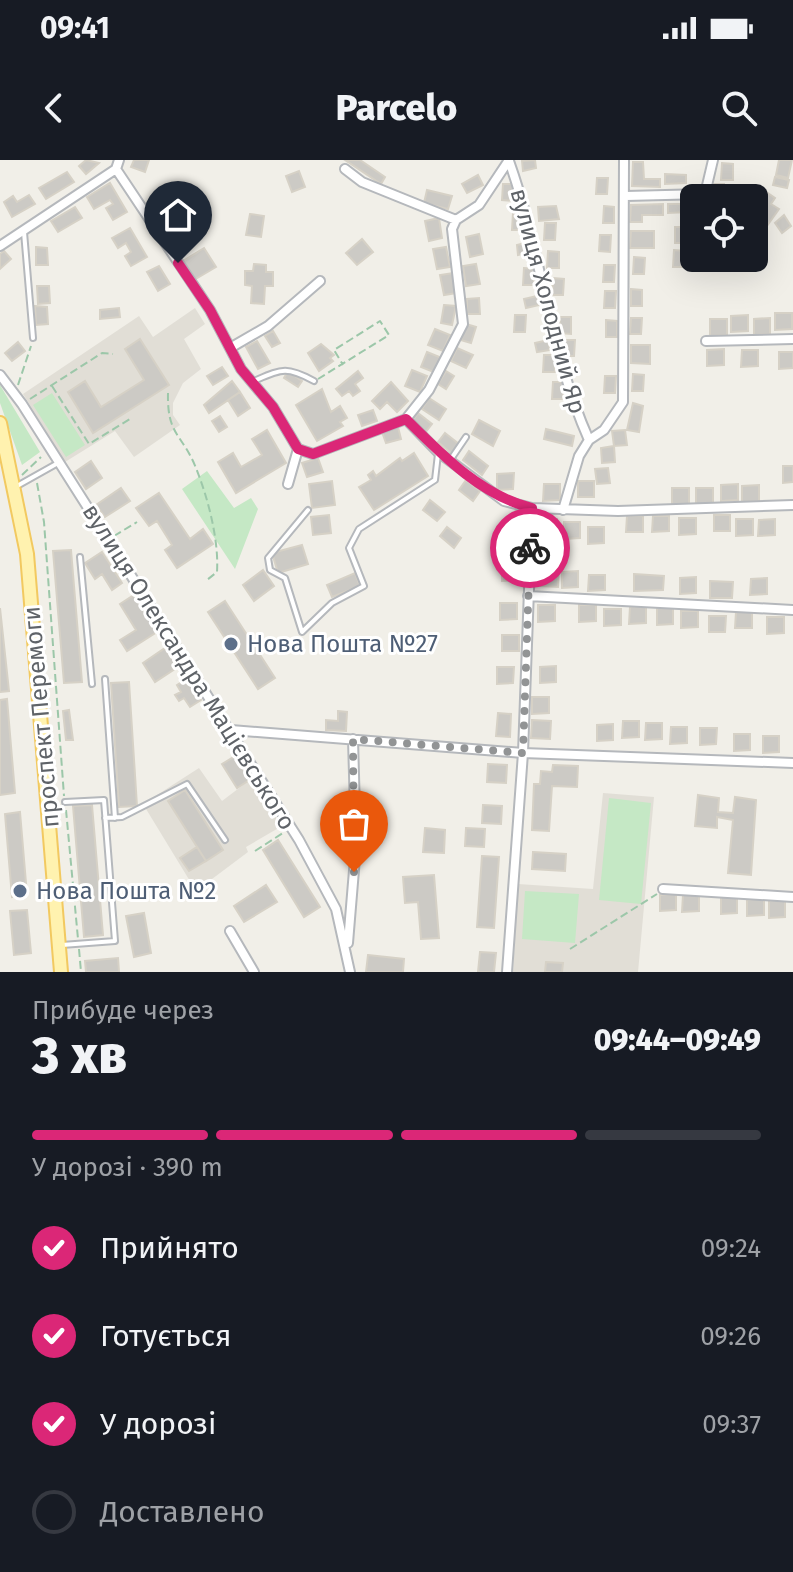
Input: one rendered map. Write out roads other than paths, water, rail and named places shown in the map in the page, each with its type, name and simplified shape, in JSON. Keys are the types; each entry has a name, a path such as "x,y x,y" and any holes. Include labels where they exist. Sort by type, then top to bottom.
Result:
{"main road":[{"name":"проспект Перемоги","path":"0,423 7,463"},
{"name":"проспект Перемоги","path":"0,447 18,481 27,554 61,972"}],"street":[{"path":"563,510 579,456 589,440 604,430 623,402 624,160"},
{"path":"707,184 713,160"},
{"path":"0,246 117,164 252,382 273,407 298,449 313,454 406,419 436,379 463,324 452,229 456,220 479,205 509,161"},
{"name":"вулиця Холодний Яр","path":"509,161 534,243 568,394 589,440"},
{"path":"345,169 362,182 456,220"},
{"path":"626,196 680,196"},
{"path":"230,348 268,326 320,281"},
{"path":"706,341 793,339"},
{"name":"вулиця Олександра Мацієвського","path":"0,375 22,404 291,828 336,909 348,948 350,972"},
{"path":"406,419 438,452 504,501 532,508 703,510 793,505"},
{"path":"288,484 298,449"},
{"path":"507,972 523,753 532,508"},
{"path":"528,596 793,610"},
{"path":"231,730 523,753 793,763"},
{"path":"348,948 356,846 353,739"},
{"path":"663,889 793,897"},
{"path":"230,931 254,972"}],"lane":[{"path":"24,230 33,338"},
{"path":"252,382 284,369 292,369 314,381"},
{"path":"449,461 466,437"},
{"path":"308,510 268,558 270,570 285,578 302,632 332,603 364,586 349,548 359,529 435,480 438,452"},
{"path":"18,481 35,476 58,462"},
{"path":"80,557 92,684"},
{"path":"105,679 115,818"},
{"path":"105,818 115,818 158,802 187,784 225,840"},
{"path":"59,945 115,941 104,800 65,802"}],"place":[{"name":"Нова Пошта №27","path":"231,644"},
{"name":"Нова Пошта №2","path":"20,891"}]}
